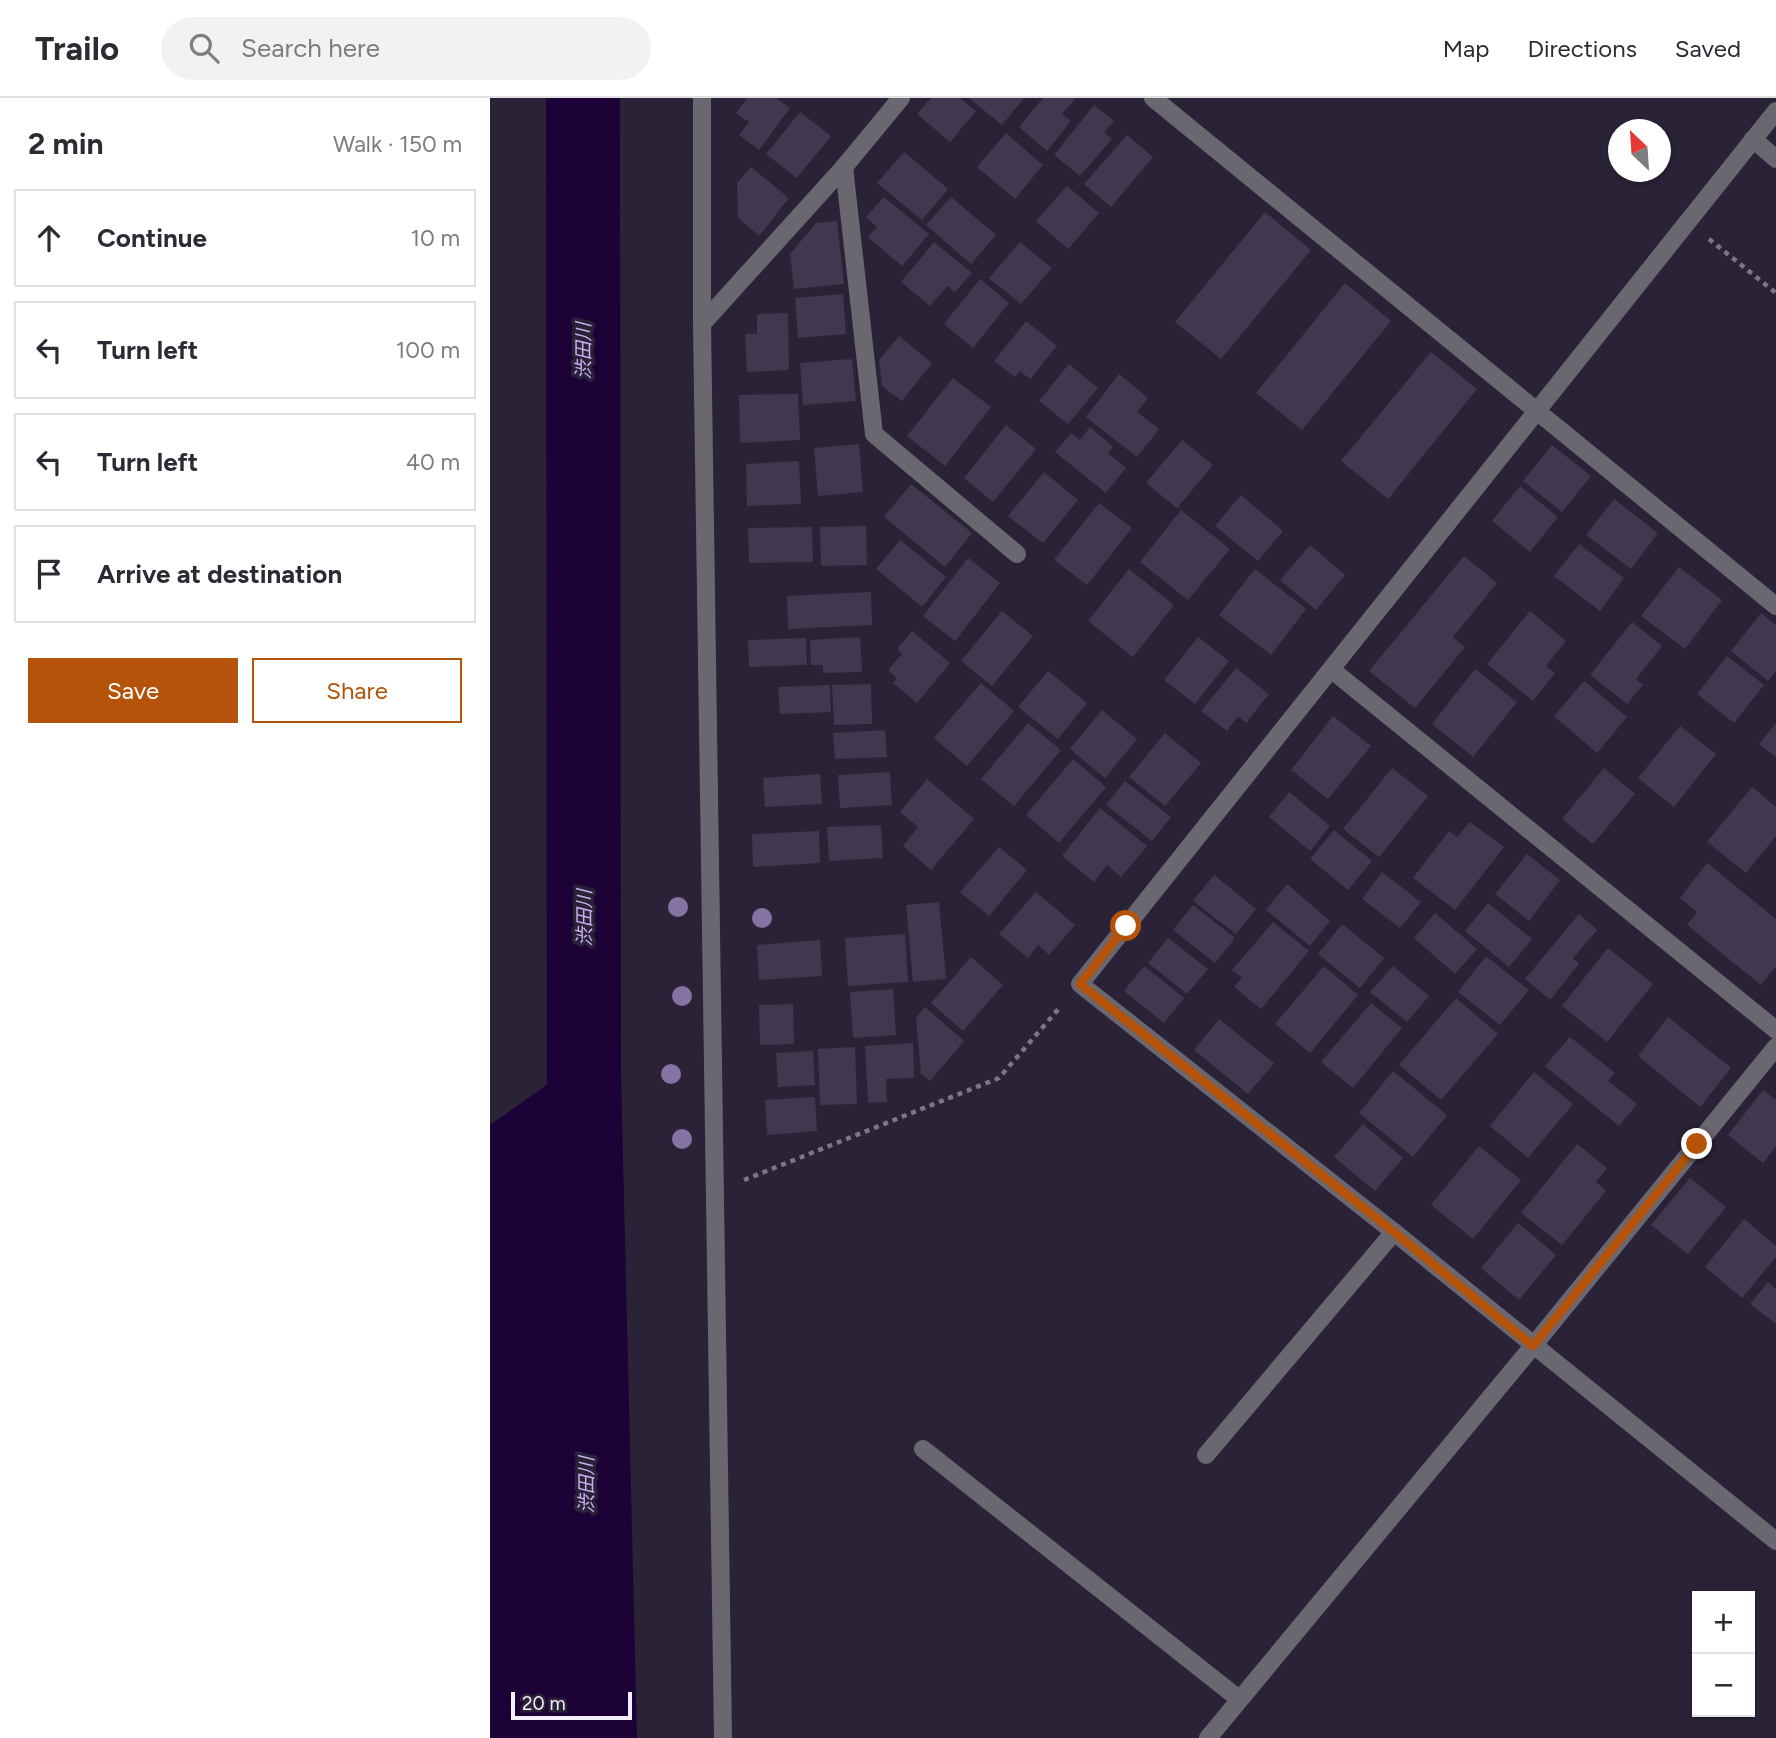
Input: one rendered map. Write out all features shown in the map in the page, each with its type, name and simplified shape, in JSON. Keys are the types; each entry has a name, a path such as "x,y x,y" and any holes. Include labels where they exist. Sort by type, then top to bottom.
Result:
{"street":[{"path":"702,98 702,324 723,1738"},
{"path":"702,324 844,167 901,98"},
{"path":"1153,98 1776,606"},
{"path":"1776,111 1080,984 1394,1232 1776,1541"},
{"path":"1753,139 1776,159"},
{"path":"844,167 874,434 1017,554"},
{"path":"1332,670 1776,1030"},
{"path":"1208,1738 1533,1346 1776,1047"},
{"path":"1206,1455 1394,1232"},
{"path":"923,1449 1238,1699"}],"path":[{"path":"1687,221 1776,293"},
{"path":"714,1192 999,1078 1080,984"}],"water":[{"path":"620,1033 637,1738 490,1738 490,1125"}],"building":[{"path":"747,98 776,98 790,108 759,150 739,135 749,122 736,113"},
{"path":"931,98 960,98 976,111 950,142 917,114"},
{"path":"969,98 1024,98 1002,125"},
{"path":"1043,98 1076,98 1062,114 1071,121 1047,151 1019,127"},
{"path":"1094,105 1114,121 1104,132 1112,139 1080,176 1054,155"},
{"path":"800,112 831,136 797,178 766,154"},
{"path":"1006,133 1043,165 1015,199 977,167"},
{"path":"1127,135 1153,157 1111,207 1084,184"},
{"path":"904,152 948,189 922,220 877,183"},
{"path":"751,167 789,198 759,236 738,218 737,183"},
{"path":"1067,186 1099,213 1068,249 1036,221"},
{"path":"884,197 929,234 902,266 868,237 877,227 866,217"},
{"path":"951,197 996,235 971,264 926,225"},
{"path":"1265,212 1311,250 1221,359 1175,322"},
{"path":"837,221 844,284 794,289 790,254 816,223"},
{"path":"934,242 972,273 955,292 947,286 930,306 901,282"},
{"path":"1020,242 1052,268 1021,304 989,278"},
{"path":"980,279 1009,303 973,348 944,324"},
{"path":"1345,283 1391,321 1302,430 1256,393"},
{"path":"843,294 846,334 798,338 795,298"},
{"path":"788,313 789,370 747,372 745,334 757,334 757,314"},
{"path":"1026,321 1057,346 1030,379 1020,371 1015,377 994,361"},
{"path":"899,336 932,363 902,401 882,386 879,360"},
{"path":"1431,352 1477,389 1388,499 1341,461"},
{"path":"852,359 856,401 803,405 800,363"},
{"path":"1069,364 1098,388 1068,424 1039,401"},
{"path":"1119,374 1148,398 1137,412 1159,429 1137,457 1086,417"},
{"path":"953,378 991,407 945,466 907,436"},
{"path":"798,394 800,440 740,443 739,395"},
{"path":"1006,425 1036,449 993,502 964,478"},
{"path":"1090,427 1113,447 1108,453 1126,468 1106,493 1055,452 1071,433 1080,440"},
{"path":"1182,440 1213,465 1177,508 1146,483"},
{"path":"859,444 863,492 818,496 814,448"},
{"path":"1552,445 1591,476 1562,512 1523,481"},
{"path":"799,461 801,504 747,506 746,464"},
{"path":"1044,472 1078,500 1043,543 1008,516"},
{"path":"911,484 972,533 945,567 884,517"},
{"path":"1520,486 1558,517 1530,552 1492,521"},
{"path":"1241,495 1283,531 1258,561 1215,526"},
{"path":"1614,499 1658,533 1631,569 1586,535"},
{"path":"1099,503 1132,528 1087,585 1054,560"},
{"path":"1181,510 1230,549 1188,600 1140,562"},
{"path":"866,526 867,565 821,566 820,527"},
{"path":"812,527 813,562 749,563 748,528"},
{"path":"900,540 946,577 922,607 876,569"},
{"path":"1579,544 1624,578 1600,611 1554,576"},
{"path":"1310,545 1345,575 1316,610 1280,580"},
{"path":"1464,556 1497,583 1453,637 1465,647 1415,708 1369,671"},
{"path":"968,558 1000,583 955,641 923,616"},
{"path":"1679,567 1722,600 1685,649 1641,616"},
{"path":"1129,569 1174,605 1133,657 1088,621"},
{"path":"1255,569 1306,609 1271,655 1219,615"},
{"path":"871,592 872,625 788,629 787,596"},
{"path":"1002,611 1033,636 992,686 961,661"},
{"path":"1530,611 1566,641 1546,666 1555,673 1533,701 1487,664"},
{"path":"1761,613 1776,625 1776,671 1768,681 1731,651"},
{"path":"1632,622 1662,646 1636,679 1643,685 1627,704 1590,675"},
{"path":"912,631 950,663 917,703 893,683 897,678 888,670 902,654 897,649"},
{"path":"860,637 862,672 823,673 823,665 811,665 810,640"},
{"path":"1198,637 1229,661 1195,704 1164,680"},
{"path":"806,638 807,665 749,667 748,640"},
{"path":"1727,656 1764,685 1734,723 1697,694"},
{"path":"1236,668 1269,694 1246,723 1238,716 1227,731 1201,711"},
{"path":"1475,669 1517,702 1473,757 1432,724"},
{"path":"1048,671 1087,703 1058,739 1018,707"},
{"path":"1584,681 1627,717 1597,753 1554,716"},
{"path":"981,683 1014,711 967,766 934,738"},
{"path":"871,684 872,724 834,725 832,685"},
{"path":"830,685 831,712 780,714 778,687"},
{"path":"1102,710 1137,739 1105,778 1070,749"},
{"path":"1333,716 1371,746 1328,799 1291,770"},
{"path":"1028,723 1061,750 1014,806 981,779"},
{"path":"1776,723 1776,757 1759,744"},
{"path":"1680,726 1716,754 1674,807 1638,778"},
{"path":"885,730 887,757 835,759 833,733"},
{"path":"1165,733 1201,763 1165,806 1129,777"},
{"path":"1073,759 1106,787 1059,843 1026,815"},
{"path":"1392,768 1428,796 1379,857 1343,829"},
{"path":"1604,768 1635,794 1593,844 1562,819"},
{"path":"890,772 892,805 840,808 838,775"},
{"path":"820,774 822,804 765,807 763,778"},
{"path":"927,779 974,819 931,870 903,846 918,827 900,812"},
{"path":"1125,781 1171,817 1152,841 1106,805"},
{"path":"1752,787 1776,807 1776,836 1746,873 1707,842"},
{"path":"1289,792 1330,826 1310,851 1269,817"},
{"path":"1100,808 1147,846 1121,877 1107,865 1094,882 1062,856"},
{"path":"1470,822 1504,847 1455,910 1413,878 1449,831 1457,837"},
{"path":"881,825 883,858 829,861 827,827"},
{"path":"1334,830 1372,861 1348,890 1310,859"},
{"path":"819,831 820,863 753,867 752,834"},
{"path":"999,847 1027,870 989,916 960,892"},
{"path":"1527,854 1560,880 1529,921 1495,894"},
{"path":"1707,863 1776,919 1776,966 1761,985 1687,925 1697,912 1680,898"},
{"path":"1382,872 1421,902 1400,928 1362,899"},
{"path":"1214,875 1256,909 1236,934 1193,901"},
{"path":"1287,884 1330,921 1310,946 1266,910"},
{"path":"1036,892 1075,925 1049,955 1038,945 1028,958 999,934"},
{"path":"939,902 946,979 913,982 906,905"},
{"path":"1488,903 1532,939 1509,967 1465,931"},
{"path":"1193,905 1235,938 1215,963 1173,930"},
{"path":"1435,913 1477,949 1455,974 1414,938"},
{"path":"1579,914 1597,930 1573,958 1579,964 1550,1000 1525,979"},
{"path":"1273,922 1309,951 1261,1009 1234,987 1242,978 1232,970"},
{"path":"1342,924 1384,958 1360,988 1318,954"},
{"path":"905,934 908,982 848,986 845,938"},
{"path":"1168,938 1208,969 1187,994 1148,963"},
{"path":"820,940 822,976 759,980 757,945"},
{"path":"1608,948 1653,984 1607,1042 1562,1006"},
{"path":"1486,956 1529,990 1500,1025 1458,992"},
{"path":"971,957 1003,985 963,1031 931,1003"},
{"path":"1144,966 1184,998 1164,1023 1124,991"},
{"path":"1324,966 1358,995 1310,1053 1275,1024"},
{"path":"1393,966 1429,996 1407,1022 1370,992"},
{"path":"893,989 896,1035 853,1038 850,992"},
{"path":"1456,998 1498,1034 1441,1100 1399,1065"},
{"path":"1371,1003 1402,1028 1353,1088 1321,1062"},
{"path":"793,1004 794,1044 760,1045 759,1005"},
{"path":"925,1007 964,1041 930,1081 921,1074 916,1018"},
{"path":"1668,1017 1731,1068 1700,1107 1638,1056"},
{"path":"1219,1019 1274,1063 1248,1094 1194,1050"},
{"path":"1570,1037 1615,1073 1608,1081 1637,1104 1619,1126 1545,1066"},
{"path":"913,1043 914,1078 886,1079 887,1102 868,1103 865,1046"},
{"path":"855,1047 857,1104 820,1105 818,1049"},
{"path":"813,1051 815,1085 778,1087 776,1053"},
{"path":"1393,1071 1447,1115 1413,1157 1359,1113"},
{"path":"1534,1072 1573,1104 1528,1158 1490,1126"},
{"path":"1763,1090 1776,1100 1776,1146 1763,1163 1728,1135"},
{"path":"815,1097 817,1131 767,1135 765,1100"},
{"path":"1363,1124 1403,1158 1375,1191 1334,1157"},
{"path":"1577,1144 1607,1168 1596,1182 1606,1191 1562,1245 1521,1213"},
{"path":"1479,1146 1521,1180 1473,1239 1431,1205"},
{"path":"1690,1178 1726,1207 1688,1254 1651,1225"},
{"path":"1744,1219 1776,1246 1776,1257 1742,1298 1705,1267"},
{"path":"1518,1223 1556,1255 1519,1300 1481,1268"},
{"path":"1768,1282 1776,1289 1776,1324 1750,1304"}],"waterway":[{"name":"渋田川","path":"583,98 584,1160"}],"route":[{"path":"1126,926 1080,984 1394,1232 1533,1346 1697,1144"}]}
